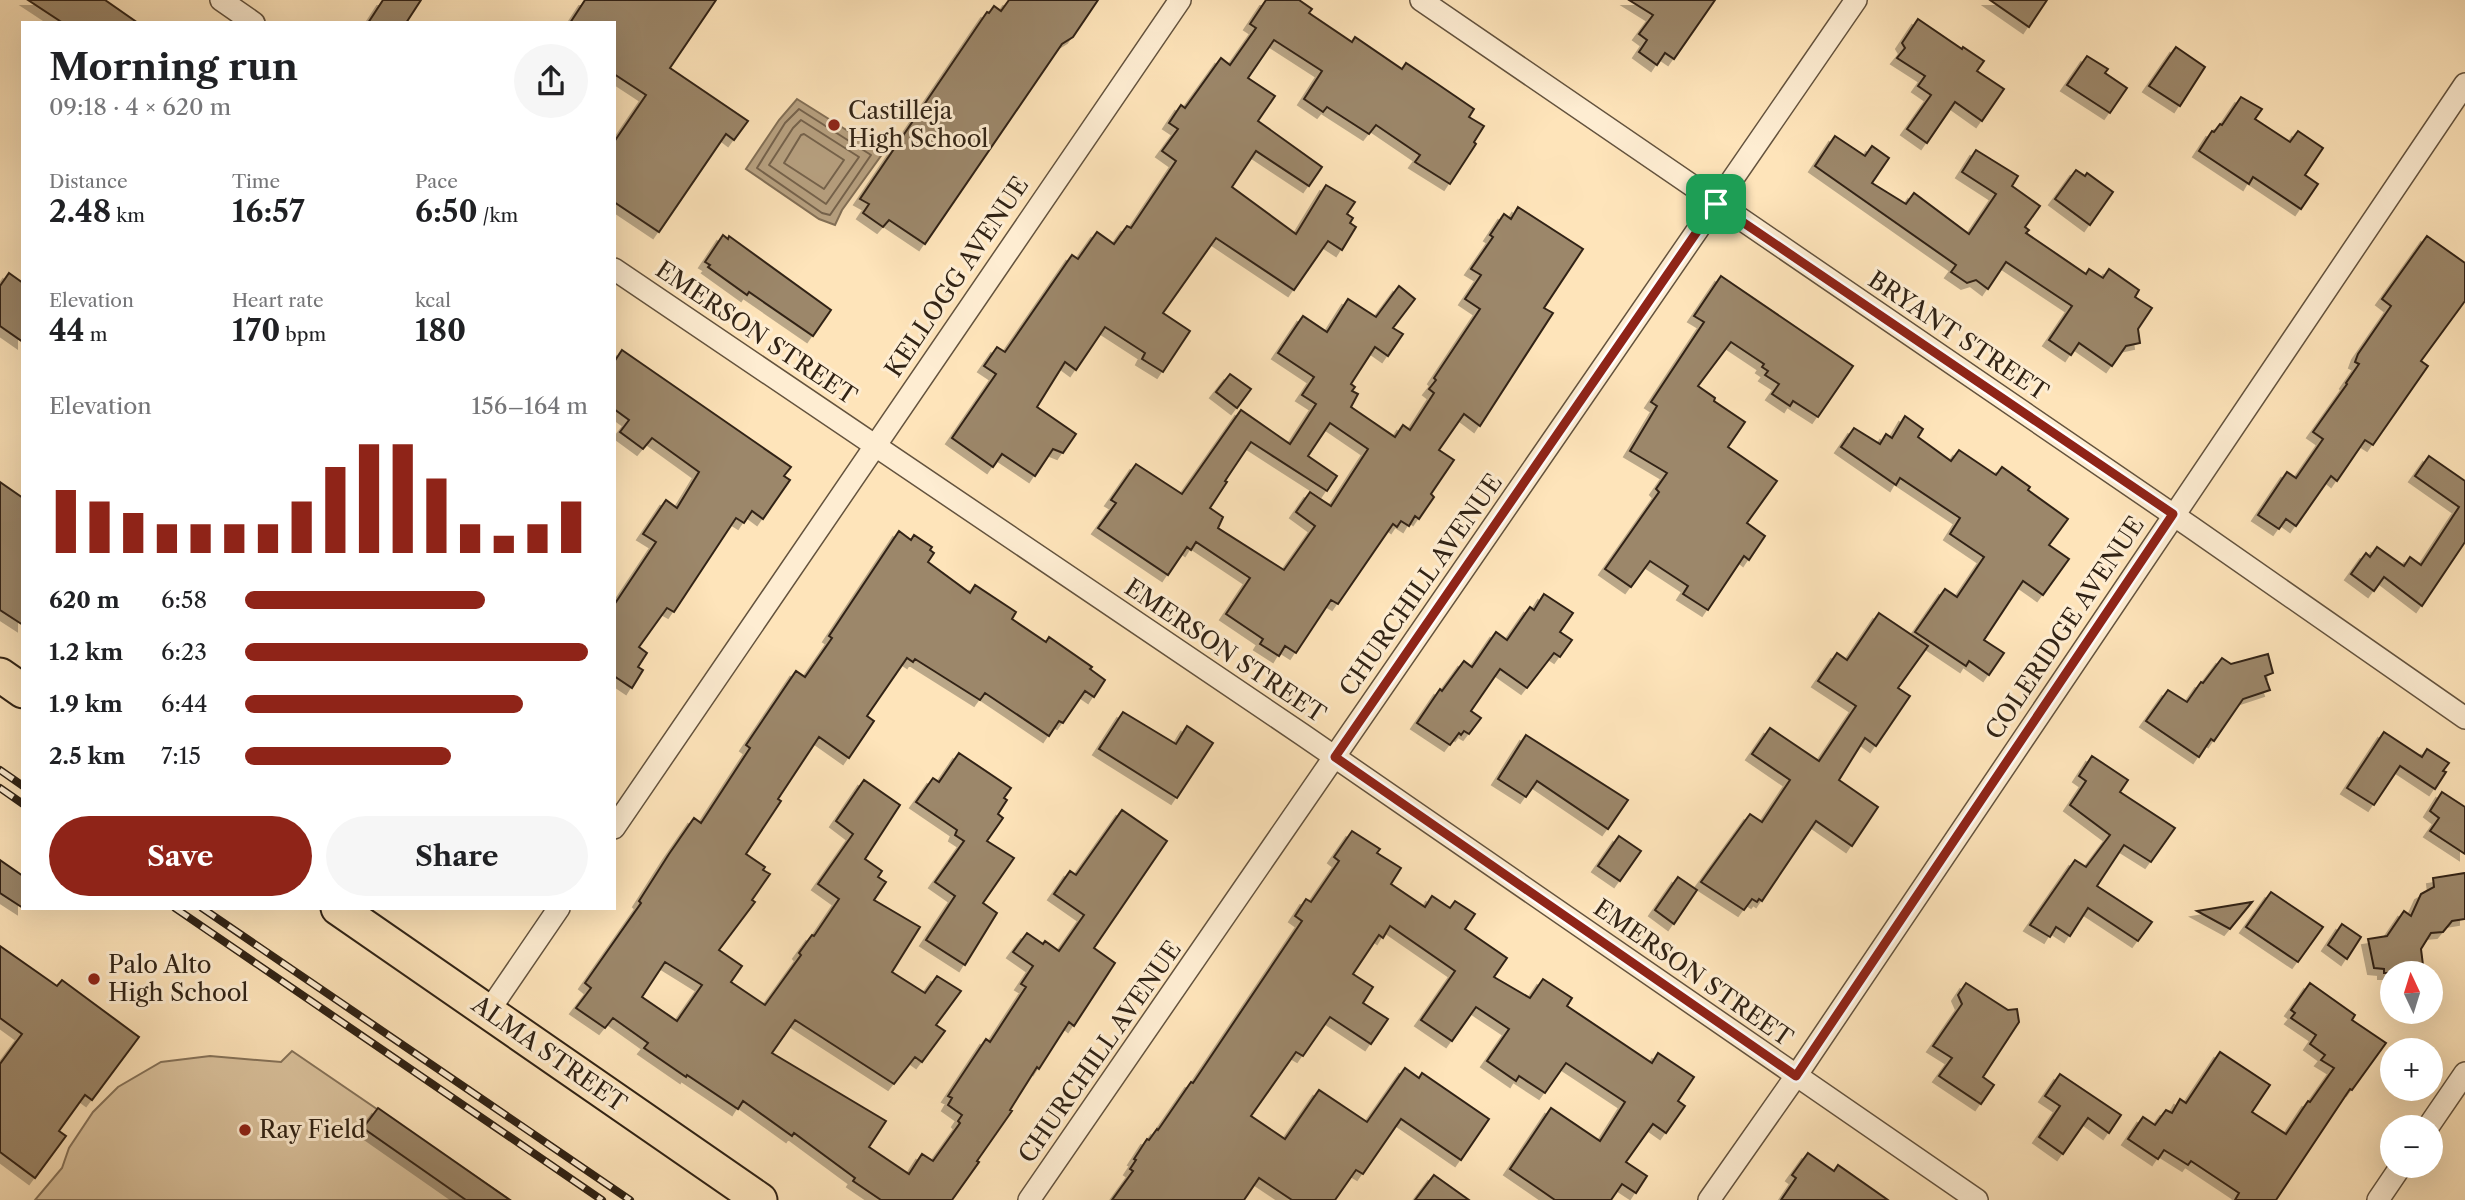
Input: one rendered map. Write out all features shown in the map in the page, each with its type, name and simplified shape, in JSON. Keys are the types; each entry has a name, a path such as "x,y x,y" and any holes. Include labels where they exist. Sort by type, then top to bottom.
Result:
{"main road":[{"path":"0,675 21,690"},
{"name":"ALMA STREET","path":"341,910 760,1200"}],"street":[{"path":"221,0 251,21"},
{"name":"KELLOGG AVENUE","path":"616,825 1180,0"},
{"name":"BRYANT STREET","path":"1421,0 2173,514 2465,718"},
{"name":"CHURCHILL AVENUE","path":"1030,1200 1856,0"},
{"name":"COLERIDGE AVENUE","path":"1709,1200 1796,1076 2465,85"},
{"name":"EMERSON STREET","path":"616,270 1335,757 1977,1200"},
{"path":"488,1012 558,910"},
{"path":"2436,1115 2465,1073"},
{"path":"2378,1200 2393,1178"}],"shaded area":[{"name":"Ray Field","path":"292,1051 510,1200 35,1200 62,1168 69,1148 93,1112 118,1087 161,1062 210,1056 281,1062"}],"water":[{"path":"797,99 883,153 842,210 835,225 819,219 746,169 779,120"}],"building":[{"path":"28,0 105,0 135,21 60,21"},
{"path":"383,0 421,0 407,21 369,21"},
{"path":"585,0 716,0 670,68 748,121 734,140 726,134 659,232 616,203 616,139 646,95 616,75 616,21 571,21"},
{"path":"1009,0 1098,0 1073,37 1062,44 925,244 889,220 883,227 863,213 869,204 860,199 987,12 994,6 1001,11"},
{"path":"1266,0 1299,0 1312,9 1309,13 1352,42 1355,37 1402,69 1406,63 1474,109 1469,117 1484,126 1474,142 1476,144 1450,184 1415,162 1420,155 1376,125 1369,134 1327,107 1323,112 1304,99 1322,71 1274,40 1248,78 1275,96 1258,121 1322,167 1309,186 1256,151 1232,187 1296,234 1326,185 1355,202 1347,214 1353,218 1350,223 1356,227 1342,250 1328,241 1294,290 1216,238 1163,313 1190,331 1163,372 1142,359 1145,353 1105,327 1076,370 1065,362 1037,407 1076,434 1063,453 1053,449 1035,476 1002,454 993,467 952,438 996,374 984,366 997,347 1005,352 1072,255 1078,259 1097,232 1114,244 1127,226 1131,228 1176,161 1162,151 1178,129 1169,123 1181,105 1185,108 1221,58 1230,65 1256,28 1250,24"},
{"path":"1629,0 1715,0 1674,59 1665,53 1657,65 1639,52 1647,40 1639,34 1653,15"},
{"path":"1990,0 2047,0 2029,27"},
{"path":"1918,19 1984,61 1977,71 2004,89 1982,121 1955,102 1927,143 1907,129 1931,95 1918,86 1925,76 1897,58 1905,48 1902,43"},
{"path":"2176,47 2205,67 2180,106 2149,86"},
{"path":"2087,56 2108,69 2105,73 2127,88 2110,113 2067,85"},
{"path":"2241,97 2262,109 2255,119 2290,142 2298,131 2323,148 2305,175 2318,184 2301,209 2253,177 2249,184 2199,151 2212,131 2222,125"},
{"path":"1835,136 1865,156 1872,146 1889,158 1872,183 1906,204 1914,193 1969,234 1996,194 1962,172 1976,150 2018,176 2012,186 2040,206 2025,227 2029,230 2026,233 2086,274 2089,269 2103,278 2109,269 2139,290 2135,297 2152,308 2138,329 2140,343 2126,346 2112,366 2079,343 2071,355 2049,340 2072,306 2006,262 1988,289 1976,280 1967,283 1951,272 1956,265 1815,166"},
{"path":"2076,170 2085,176 2087,173 2113,192 2090,225 2055,199"},
{"path":"1518,207 1583,249 1544,308 1553,313 1480,426 1464,414 1439,450 1454,460 1431,494 1434,497 1419,519 1415,516 1409,526 1401,521 1397,527 1393,524 1338,604 1331,600 1296,653 1285,646 1279,656 1260,644 1263,639 1226,614 1250,578 1196,542 1191,550 1187,547 1168,575 1098,528 1116,503 1111,500 1136,464 1182,494 1241,410 1290,444 1316,404 1302,395 1314,377 1278,353 1303,316 1327,332 1348,299 1376,317 1399,286 1415,299 1393,328 1403,334 1388,356 1375,347 1351,384 1355,387 1352,391 1358,394 1351,407 1395,437 1403,425 1410,430 1434,393 1429,389 1436,380 1434,378 1480,309 1465,299 1481,275 1471,269 1493,237 1490,235 1504,214 1511,219","holes":["1330,423 1368,449 1331,506 1310,492 1296,512 1315,526 1284,570 1218,528 1223,517 1210,508 1251,442 1327,491 1337,476 1308,456"]},
{"path":"723,235 728,239 729,236 831,310 813,336 708,267 710,265 705,262"},
{"path":"2427,236 2465,263 2465,301 2421,361 2428,366 2373,445 2365,440 2337,481 2331,476 2296,526 2286,519 2279,529 2258,515 2287,472 2296,478 2323,439 2313,432 2347,384 2359,364 2355,362 2358,354 2391,306 2382,299"},
{"path":"9,273 21,282 21,341 0,326 0,286"},
{"path":"1721,276 1853,366 1818,417 1793,401 1790,406 1772,394 1779,384 1765,375 1768,371 1762,367 1764,364 1731,342 1698,386 1715,398 1714,401 1745,422 1728,447 1777,481 1747,523 1765,536 1749,560 1744,556 1708,610 1683,594 1688,586 1650,561 1631,587 1605,569 1659,492 1656,489 1667,473 1630,451 1657,406 1651,402 1704,322 1694,316"},
{"path":"622,350 791,467 784,476 790,480 763,519 752,511 744,523 736,518 674,612 667,608 639,647 647,653 638,667 643,670 632,688 616,677 616,602 656,542 643,534 666,500 677,508 699,472 652,438 643,449 620,432 629,420 616,410 616,359"},
{"path":"1230,374 1251,389 1237,408 1216,392"},
{"path":"1905,416 1923,429 1918,437 1951,461 1959,450 1996,475 2002,467 2068,519 2049,545 2069,559 2043,595 2023,581 1984,640 2004,653 1989,675 1969,661 1966,666 1915,632 1945,589 1957,597 1984,557 1950,534 1960,518 1900,478 1896,485 1841,447 1854,428 1880,444 1886,434 1892,438"},
{"path":"2429,456 2465,481 2465,542 2422,606 2384,577 2374,591 2351,574 2366,553 2370,557 2377,547 2404,566 2410,557 2421,565 2459,507 2415,476"},
{"path":"0,482 21,497 21,624 0,610"},
{"path":"899,531 911,540 914,535 932,547 930,550 934,553 928,562 970,593 975,585 1016,612 1012,619 1046,642 1049,637 1092,667 1090,669 1105,680 1094,697 1085,691 1063,723 1059,721 1049,736 985,693 980,700 915,659 913,662 907,658 867,716 874,721 849,758 819,737 746,854 765,867 763,870 770,874 752,900 755,902 719,950 742,966 731,982 765,1005 839,899 818,884 853,834 836,821 864,780 900,805 865,859 882,871 878,877 886,882 874,900 920,927 892,972 925,993 937,976 961,991 936,1025 945,1031 922,1062 915,1057 894,1084 795,1020 772,1053 886,1121 869,1147 909,1174 922,1154 933,1161 960,1123 958,1121 962,1115 948,1105 952,1098 948,1096 986,1039 990,1042 1026,987 1021,984 1033,966 1013,952 1027,933 1059,951 1084,915 1054,894 1070,871 1076,875 1122,810 1167,841 1094,948 1115,963 1074,1026 1069,1022 1039,1069 1037,1067 1010,1110 1012,1111 952,1200 881,1200 794,1133 792,1136 743,1101 738,1109 687,1075 686,1077 644,1048 648,1043 613,1018 605,1028 576,1008 591,988 585,983 641,903 639,901 669,854 694,818 701,823 750,748 746,745 796,671 805,677 832,638 829,636","holes":["665,962 702,985 677,1021 642,997"]},
{"path":"1544,594 1573,613 1560,632 1572,640 1560,657 1554,653 1527,688 1500,669 1471,711 1481,718 1469,734 1464,731 1461,735 1459,733 1450,745 1417,723 1440,689 1442,691 1464,661 1472,667 1496,632 1507,640 1530,607 1534,610"},
{"path":"1879,613 1928,646 1898,688 1910,696 1876,746 1865,738 1839,780 1878,807 1852,846 1816,821 1762,901 1752,899 1744,910 1701,882 1750,814 1762,822 1790,780 1752,754 1770,728 1819,761 1856,706 1818,681 1837,653 1847,660"},
{"path":"2268,654 2273,673 2265,676 2270,690 2243,699 2214,741 2211,739 2199,757 2146,721 2168,690 2187,702 2222,658 2231,664"},
{"path":"1123,712 1176,744 1187,726 1213,743 1177,798 1099,749"},
{"path":"2384,732 2422,757 2427,749 2449,763 2435,789 2400,766 2374,805 2347,788"},
{"path":"1526,735 1628,800 1608,829 1537,781 1526,797 1498,779"},
{"path":"959,753 1011,788 998,814 1003,818 987,841 1014,858 983,903 997,913 965,965 926,940 955,896 935,882 964,841 955,835 957,830 916,802 933,778 939,782"},
{"path":"2092,756 2128,780 2120,792 2175,828 2151,862 2124,845 2097,886 2152,922 2138,941 2088,908 2070,936 2056,927 2050,937 2030,925 2075,860 2086,867 2110,835 2070,805 2086,781 2079,776"},
{"path":"2442,792 2465,807 2465,854 2430,831 2439,818 2430,811"},
{"path":"1352,831 1380,849 1377,853 1401,868 1391,884 1425,907 1432,896 1450,908 1455,901 1475,914 1465,929 1507,958 1494,977 1530,998 1543,979 1572,998 1567,1006 1652,1063 1658,1053 1694,1077 1678,1101 1685,1106 1666,1133 1653,1124 1626,1162 1647,1176 1636,1193 1622,1184 1611,1200 1555,1200 1510,1169 1551,1108 1600,1141 1625,1102 1566,1063 1545,1093 1519,1076 1516,1081 1487,1061 1509,1029 1476,1007 1452,1041 1421,1020 1455,971 1390,926 1383,938 1379,935 1353,974 1373,987 1363,1003 1388,1019 1371,1044 1330,1017 1303,1056 1296,1052 1251,1116 1285,1139 1319,1090 1367,1122 1405,1068 1419,1078 1422,1073 1489,1119 1461,1160 1401,1119 1363,1174 1356,1170 1335,1200 1292,1200 1259,1178 1244,1200 1112,1200 1133,1171 1130,1169 1136,1160 1134,1159 1147,1139 1158,1130 1191,1082 1193,1083 1302,921 1295,916 1306,899 1311,902 1339,861 1334,857"},
{"path":"1619,836 1641,851 1620,881 1598,866"},
{"path":"0,860 21,875 21,907 0,893"},
{"path":"2465,873 2465,919 2452,921 2443,932 2431,933 2421,949 2422,961 2380,961 2380,969 2374,968 2368,939 2387,936 2404,911 2411,916 2421,894 2434,887 2433,878"},
{"path":"1678,877 1697,890 1674,924 1655,910"},
{"path":"2271,892 2323,927 2298,962 2246,927"},
{"path":"2252,902 2230,929 2197,911"},
{"path":"2342,924 2361,937 2347,959 2328,945"},
{"path":"0,946 57,986 62,980 139,1037 92,1100 85,1095 59,1131 66,1136 35,1178 0,1152 0,1064 22,1034 0,1018"},
{"path":"1966,983 2008,1010 2017,1009 2019,1022 1983,1077 1994,1085 1981,1104 1939,1076 1952,1058 1933,1046 1962,1004 1958,995"},
{"path":"2310,983 2355,1015 2352,1020 2380,1039 2380,1051 2352,1090 2350,1089 2276,1200 2235,1200 2239,1193 2191,1161 2188,1165 2164,1150 2158,1159 2128,1139 2143,1117 2155,1125 2166,1110 2172,1113 2180,1099 2186,1103 2220,1052 2270,1085 2252,1112 2286,1134 2334,1068 2321,1060 2325,1055 2310,1044 2316,1035 2291,1018 2295,1013 2291,1010"},
{"path":"2060,1074 2121,1115 2109,1133 2088,1118 2063,1154 2039,1137 2060,1106 2045,1096"},
{"path":"378,1108 510,1200 466,1200 363,1128"},
{"path":"1808,1153 1834,1171 1838,1165 1888,1200 1781,1200 1796,1178 1792,1175"},
{"path":"1434,1175 1469,1200 1415,1200"}],"railway":[{"path":"0,770 21,785"},
{"path":"0,788 21,803"},
{"path":"178,910 602,1200"},
{"path":"205,910 630,1200"}],"place":[{"name":"Castilleja High School","path":"834,125"},
{"name":"Palo Alto High School","path":"94,979"},
{"name":"Ray Field","path":"245,1130"}],"route":[{"path":"1716,204 2173,514 1796,1076 1335,757 1716,204"}]}
